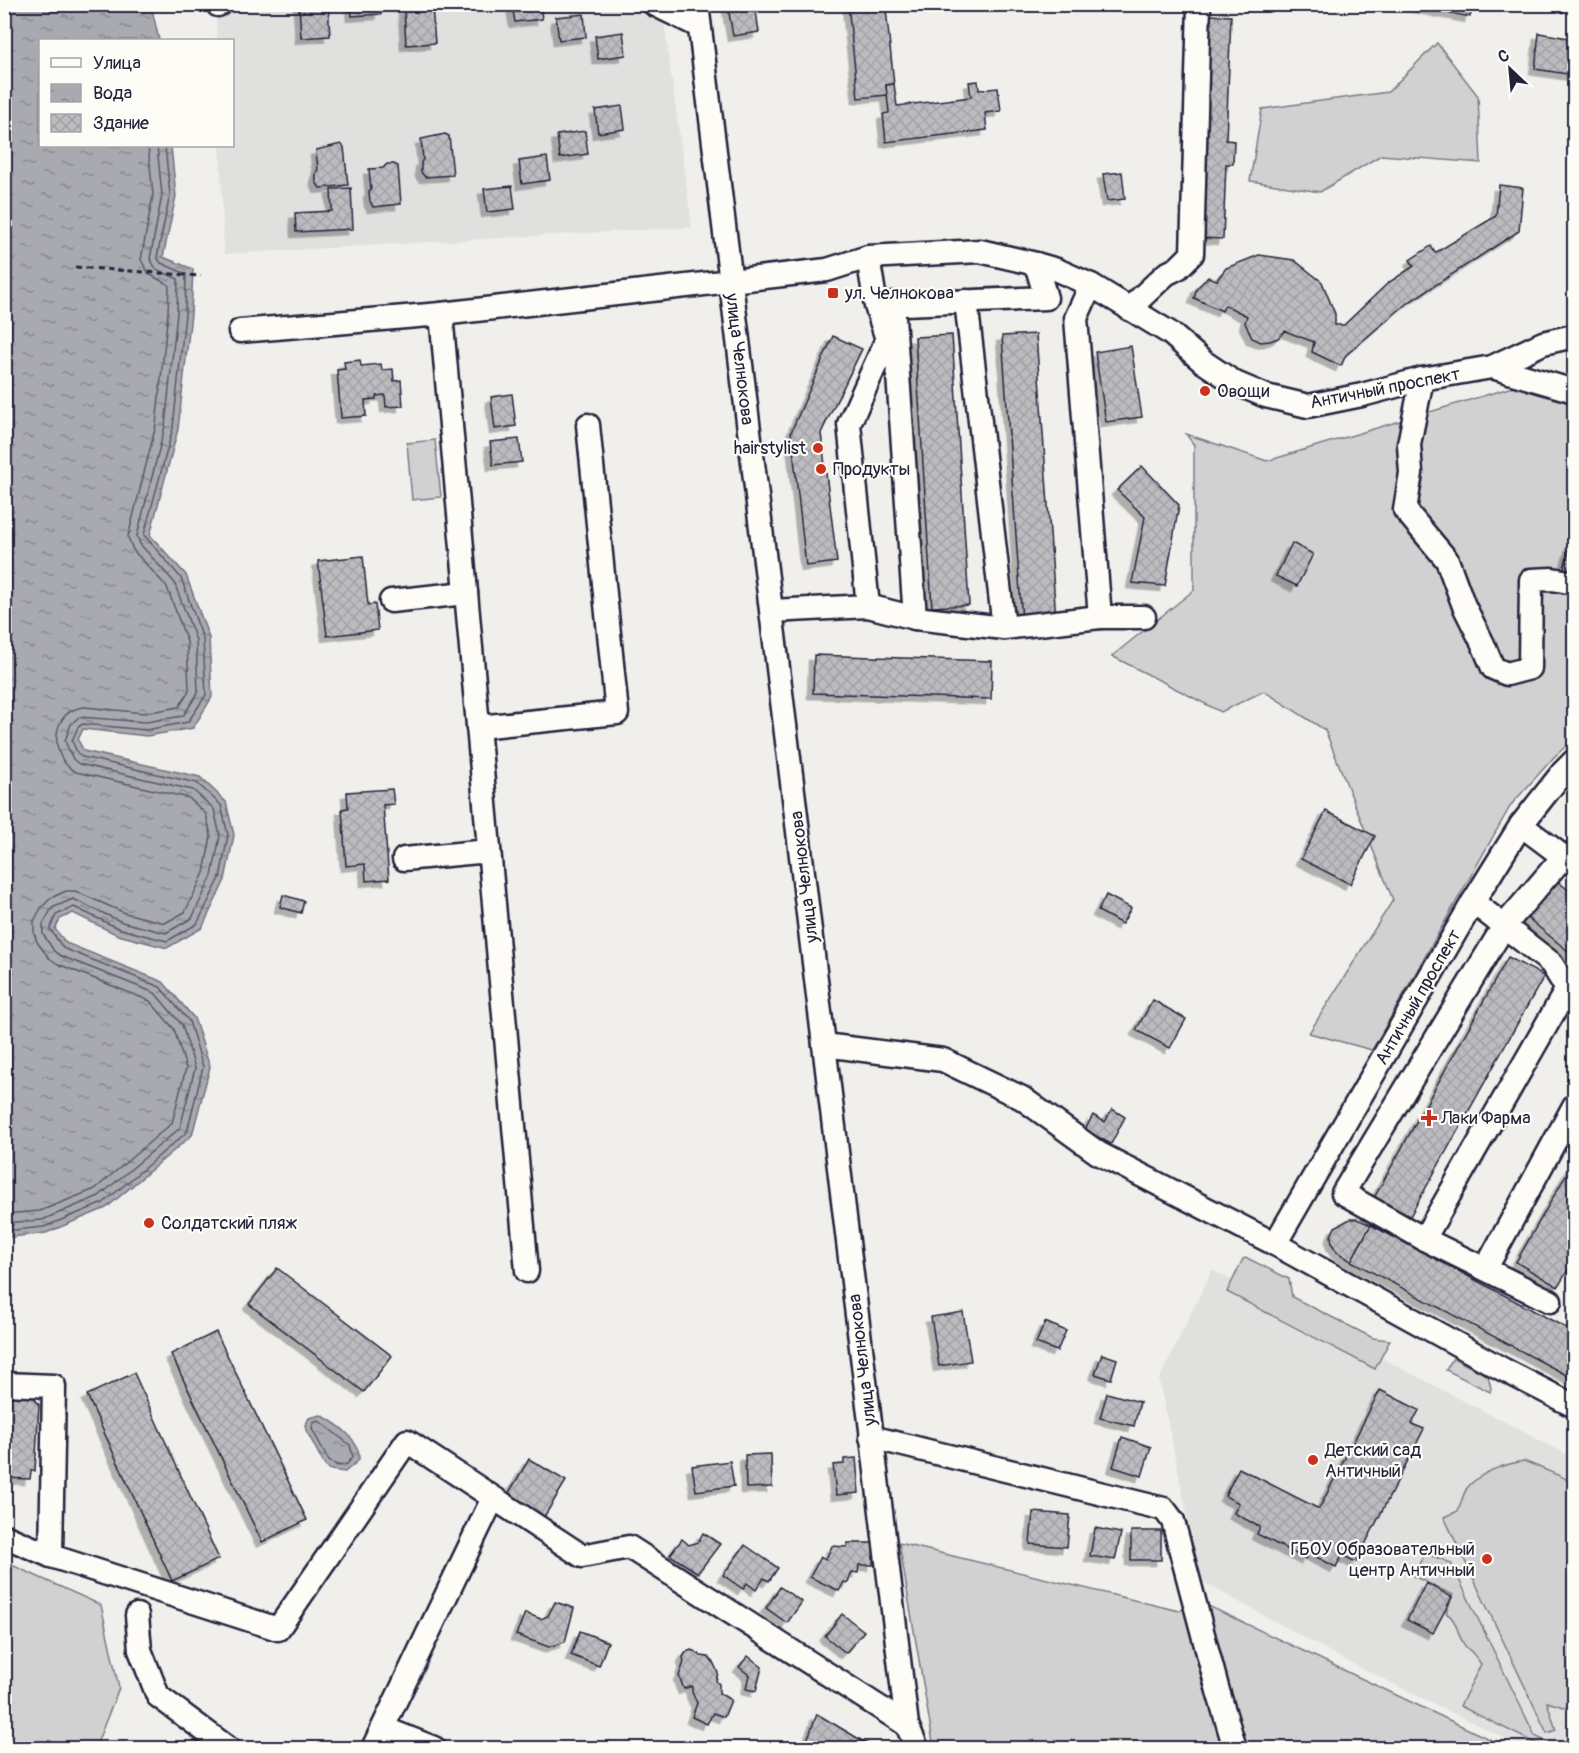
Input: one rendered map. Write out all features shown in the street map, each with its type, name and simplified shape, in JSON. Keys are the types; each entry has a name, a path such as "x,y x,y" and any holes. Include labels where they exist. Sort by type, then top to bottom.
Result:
{"street":[{"path":"654,4 698,15"},
{"path":"1129,309 1192,254 1199,4"},
{"name":"улица Челнокова","path":"698,15 907,1725 917,1749"},
{"name":"Античный проспект","path":"240,332 441,314 827,270 868,257 980,251 1057,270 1091,285 1170,333 1202,361 1235,383 1266,396 1297,404 1308,406 1422,379 1492,367 1575,391"},
{"path":"868,257 884,304 915,618"},
{"path":"884,304 1046,298 1036,264"},
{"path":"1091,285 1076,318 1100,617"},
{"path":"966,301 1004,628"},
{"path":"868,606 849,424 886,339 884,304"},
{"path":"441,314 527,1271"},
{"path":"1492,367 1543,343 1575,336"},
{"path":"1422,379 1409,444 1411,473 1405,510 1448,560 1464,606 1493,668 1507,674 1530,668 1531,580 1552,579 1569,582"},
{"path":"478,727 616,713 588,425"},
{"path":"391,601 466,593"},
{"path":"772,611 868,606 915,618 1004,628 1100,617 1144,618"},
{"name":"Античный проспект","path":"1275,1244 1473,902 1521,825 1563,772 1575,761"},
{"path":"1521,825 1569,860 1504,926 1343,1193 1424,1239 1550,1301"},
{"path":"404,859 489,851"},
{"path":"1424,1239 1571,991 1551,963 1473,902"},
{"path":"824,1045 943,1060 1022,1098 1098,1152 1275,1244 1504,1370 1575,1406"},
{"path":"1486,1268 1574,1106"},
{"path":"4,1384 54,1386 51,1556"},
{"path":"871,1437 1164,1509 1173,1521 1236,1749"},
{"path":"4,1536 51,1556 278,1629 407,1441 582,1556 629,1547 907,1725"},
{"path":"374,1749 493,1498"},
{"path":"137,1615 140,1650 159,1696 228,1749"},
{"path":"383,1728 434,1749"}],"path":[{"path":"1527,4 1575,14"},
{"path":"75,267 201,276"}],"shaded area":[{"path":"247,4 625,5 664,22 692,227 224,254 220,147 234,147 234,39 217,39 216,19"},
{"path":"1437,43 1478,96 1481,163 1381,155 1320,192 1250,181 1262,109 1388,92"},
{"path":"1516,386 1574,403 1574,739 1554,757 1511,805 1372,1050 1309,1033 1393,900 1325,730 1264,691 1221,712 1112,656 1194,590 1194,445 1186,434 1267,461"},
{"path":"435,440 441,497 412,500 407,443"},
{"path":"1247,1258 1289,1279 1292,1297 1373,1338 1390,1340 1375,1369 1227,1292 1243,1259"},
{"path":"1212,1270 1574,1458 1574,1748 1524,1748 1347,1661 1201,1581 1159,1380"},
{"path":"1453,1358 1488,1376 1490,1392 1446,1370"},
{"path":"1524,1461 1565,1478 1574,1489 1574,1708 1570,1709 1547,1702 1556,1730 1547,1733 1444,1517 1458,1511 1467,1488 1479,1477 1509,1464"},
{"path":"899,1543 1179,1611 1198,1601 1508,1748 934,1748"},
{"path":"1425,1553 1451,1563 1535,1736 1560,1748 1545,1748 1460,1706 1481,1664 1461,1640 1453,1620 1446,1613 1453,1595 1413,1576"},
{"path":"5,1562 101,1605 119,1688 95,1748 5,1748"}],"water":[{"path":"4,5 151,5 159,39 39,39 39,147 171,147 176,196 163,257 193,269 191,314 178,429 150,535 186,575 209,638 212,697 193,728 147,736 83,729 78,740 84,751 200,777 226,802 234,835 225,880 202,928 167,948 118,935 73,913 60,919 55,929 66,943 163,982 194,1018 210,1067 192,1135 106,1208 46,1233 4,1236"},
{"path":"321,1415 347,1433 359,1452 359,1460 345,1472 331,1470 325,1466 306,1430 305,1425 309,1418"}],"building":[{"path":"299,4 328,4 330,36 301,38"},
{"path":"351,4 380,4 381,14 352,16"},
{"path":"512,4 540,4 542,19 515,22"},
{"path":"755,4 759,32 733,36 728,7"},
{"path":"848,4 875,4 876,10 886,9 894,84 886,85 887,95 858,98"},
{"path":"1403,4 1473,4 1470,17"},
{"path":"432,7 435,43 406,45 404,9"},
{"path":"584,14 586,37 559,40 556,17"},
{"path":"1208,15 1231,16 1226,140 1234,141 1233,164 1226,164 1223,239 1199,238"},
{"path":"623,32 626,55 598,59 595,36"},
{"path":"1539,33 1574,39 1574,75 1535,69"},
{"path":"978,81 979,90 998,88 1001,111 985,113 987,130 886,142 883,114 889,113 886,85 894,84 897,106 971,97 969,82"},
{"path":"622,106 625,129 598,133 595,110"},
{"path":"585,131 588,154 560,158 557,135"},
{"path":"445,134 449,136 453,175 425,177 421,172 423,159 421,139"},
{"path":"341,144 344,147 348,185 320,188 316,182 318,169 316,150"},
{"path":"547,157 550,180 522,184 519,161"},
{"path":"387,164 398,166 401,204 373,207 369,192 371,189 369,169 383,168"},
{"path":"1122,172 1125,199 1107,201 1103,174"},
{"path":"1499,185 1523,188 1519,231 1406,304 1346,355 1341,366 1312,352 1314,342 1285,331 1278,338 1270,341 1261,342 1252,338 1245,323 1247,316 1225,305 1222,311 1194,298 1197,288 1208,277 1217,280 1226,268 1259,255 1294,260 1322,282 1335,314 1335,325 1344,325 1388,283 1414,266 1410,260 1431,246 1435,253 1496,216"},
{"path":"512,186 515,209 487,212 484,189"},
{"path":"351,188 353,229 296,232 295,213 332,211 331,189"},
{"path":"1036,334 1056,619 1022,621 1002,336"},
{"path":"952,335 969,605 932,607 915,337"},
{"path":"833,336 862,349 821,433 837,562 806,566 791,432"},
{"path":"1131,346 1142,417 1106,422 1095,352"},
{"path":"360,360 361,366 381,364 382,370 393,369 394,381 401,380 403,406 386,407 385,395 376,396 376,399 365,400 366,416 341,418 337,370 345,369 344,362"},
{"path":"512,394 516,426 495,429 491,397"},
{"path":"519,439 522,462 493,465 490,442"},
{"path":"1142,466 1179,505 1165,586 1132,583 1145,517 1117,490"},
{"path":"1572,541 1574,542 1574,577 1562,574"},
{"path":"1292,543 1313,554 1297,586 1276,576"},
{"path":"363,556 368,605 375,604 378,630 327,636 318,561"},
{"path":"814,655 992,661 991,699 813,693"},
{"path":"392,789 394,804 383,805 389,879 366,881 365,864 346,866 342,809 348,808 347,792"},
{"path":"1326,811 1375,836 1350,884 1301,859"},
{"path":"1554,878 1574,895 1574,956 1524,915"},
{"path":"283,895 304,901 301,913 280,907"},
{"path":"1106,895 1131,908 1122,924 1098,911"},
{"path":"1508,957 1544,976 1409,1218 1374,1198"},
{"path":"1153,1000 1186,1019 1170,1048 1136,1030"},
{"path":"1112,1109 1125,1117 1111,1144 1085,1130 1093,1115 1105,1122"},
{"path":"1574,1161 1574,1259 1558,1287 1516,1262"},
{"path":"1350,1219 1357,1219 1371,1225 1351,1261 1337,1252 1332,1244 1331,1236 1335,1227"},
{"path":"1371,1225 1574,1332 1574,1379 1351,1261"},
{"path":"277,1268 392,1356 364,1392 249,1304"},
{"path":"963,1312 971,1361 939,1366 931,1317"},
{"path":"1045,1322 1066,1331 1057,1351 1036,1343"},
{"path":"216,1332 307,1520 262,1542 171,1354"},
{"path":"1102,1354 1117,1359 1111,1379 1095,1374"},
{"path":"134,1373 219,1559 172,1581 87,1395"},
{"name":"Детский сад Античный","path":"1380,1390 1419,1410 1412,1424 1424,1429 1356,1562 1342,1555 1336,1567 1309,1553 1306,1559 1257,1534 1260,1527 1234,1513 1239,1503 1225,1496 1239,1468 1319,1509"},
{"path":"1107,1393 1140,1402 1134,1426 1100,1418"},
{"path":"4,1395 33,1396 39,1405 35,1471 31,1471 30,1479 4,1478"},
{"path":"1122,1437 1151,1447 1142,1476 1113,1467"},
{"path":"771,1454 772,1487 746,1488 745,1455"},
{"path":"856,1458 859,1493 836,1495 833,1465 844,1464 844,1459"},
{"path":"529,1459 566,1481 544,1517 507,1496"},
{"path":"730,1461 734,1486 696,1491 692,1466"},
{"path":"1033,1512 1070,1515 1067,1547 1030,1544"},
{"path":"1095,1528 1121,1533 1115,1560 1090,1556"},
{"path":"1131,1531 1161,1531 1161,1560 1131,1560"},
{"path":"703,1533 720,1544 698,1573 670,1555 682,1539 689,1545 698,1542"},
{"path":"847,1543 877,1543 878,1556 873,1556 873,1565 859,1565 858,1573 852,1572 848,1583 844,1582 839,1591 810,1577 821,1557 826,1559 832,1546 847,1547"},
{"path":"745,1545 778,1568 769,1581 764,1578 756,1590 747,1583 743,1589 723,1575"},
{"path":"1426,1583 1452,1597 1433,1633 1407,1620"},
{"path":"780,1587 802,1602 787,1623 766,1608"},
{"path":"555,1602 574,1608 565,1642 549,1647 516,1635 525,1613 541,1619 548,1616"},
{"path":"842,1614 864,1631 846,1653 825,1636"},
{"path":"580,1631 608,1642 599,1666 571,1655"},
{"path":"691,1650 708,1657 714,1664 718,1673 716,1681 719,1684 719,1693 731,1700 724,1717 713,1713 707,1724 692,1717 697,1703 692,1686 684,1689 679,1676 684,1662 683,1657"},
{"path":"748,1656 762,1667 756,1691 746,1689 749,1675 739,1667"},
{"path":"817,1714 871,1746 874,1748 804,1748"}],"place":[{"name":"ул. Челнокова","path":"833,293"},
{"name":"Овощи","path":"1205,391"},
{"name":"hairstylist","path":"818,448"},
{"name":"Продукты","path":"821,469"},
{"name":"Лаки Фарма","path":"1429,1118"},
{"name":"Солдатский пляж","path":"149,1223"},
{"name":"Детский сад Античный","path":"1313,1460"},
{"name":"ГБОУ Образовательный центр Античный","path":"1487,1559"}]}
